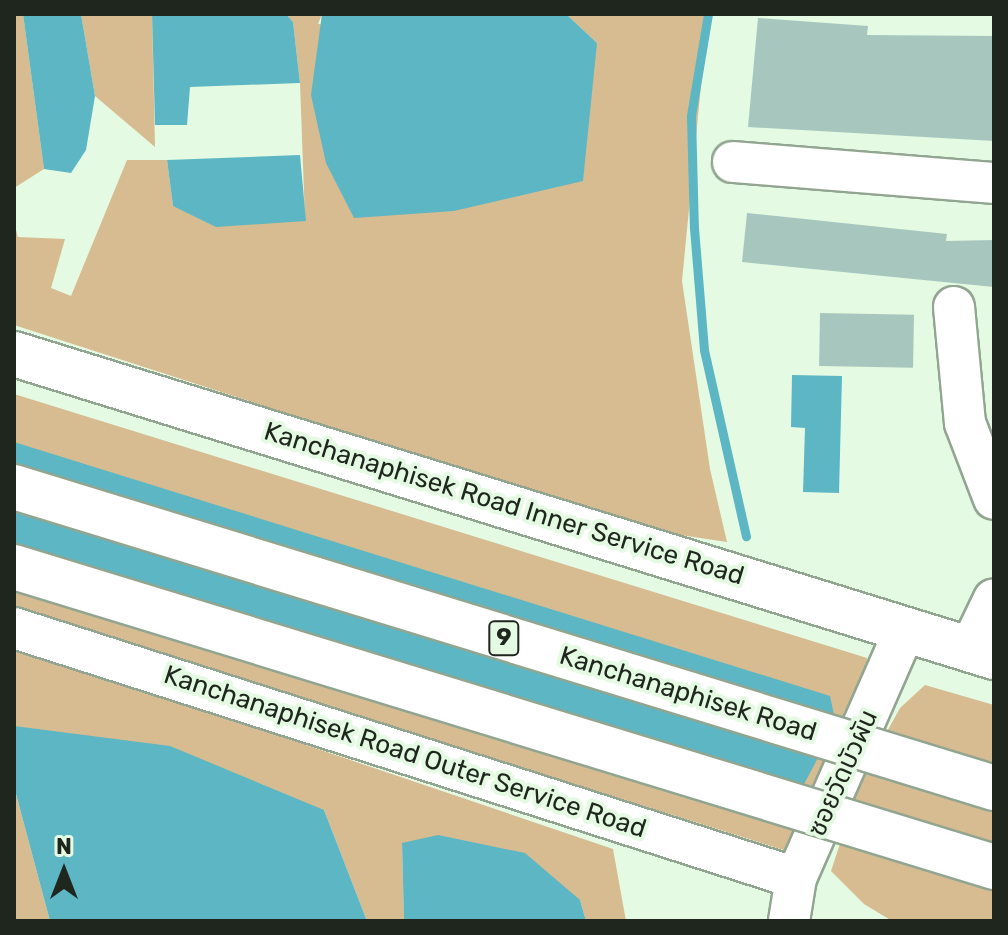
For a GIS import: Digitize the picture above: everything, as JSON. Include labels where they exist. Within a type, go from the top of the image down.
[{"type":"main road","name":"Kanchanaphisek Road Inner Service Road","points":[[14,354],[982,653]]},
{"type":"main road","name":"Kanchanaphisek Road","points":[[14,487],[994,788]]},
{"type":"main road","points":[[14,567],[994,867]]},
{"type":"street","points":[[733,162],[994,183]]},
{"type":"street","points":[[954,307],[965,423],[994,499]]},
{"type":"street","points":[[982,653],[994,599]]},
{"type":"street","name":"Kanchanaphisek Road Outer Service Road","points":[[14,628],[796,878]]},
{"type":"street","name":"ซอยวัดบัวผัน","points":[[789,921],[796,878],[906,628]]},
{"type":"shaded area","points":[[14,14],[23,14],[44,169],[14,188]]},
{"type":"shaded area","points":[[81,14],[152,14],[155,147],[95,96]]},
{"type":"shaded area","points":[[286,14],[322,14],[318,24],[597,43],[566,14],[708,14],[682,281],[710,469],[727,542],[647,530],[14,325],[14,223],[18,237],[65,239],[51,288],[71,296],[127,160],[167,160],[173,206],[305,221],[300,83],[293,22]]},
{"type":"shaded area","points":[[14,394],[867,658],[863,688],[793,853],[14,607]]},
{"type":"shaded area","points":[[14,646],[613,849],[626,921],[586,921],[580,900],[402,843],[404,921],[367,921],[324,810],[16,794],[50,921],[14,921]]},
{"type":"shaded area","points":[[925,685],[994,705],[994,921],[892,921],[864,904],[831,871],[862,777],[900,708]]},
{"type":"water","points":[[23,14],[81,14],[95,96],[86,150],[71,173],[44,169]]},
{"type":"water","points":[[152,14],[286,14],[293,22],[300,83],[190,87],[187,125],[155,125]]},
{"type":"water","points":[[322,14],[566,14],[597,43],[583,181],[454,211],[354,218],[326,163],[311,95]]},
{"type":"water","points":[[300,155],[306,221],[216,227],[173,206],[167,160]]},
{"type":"water","points":[[792,375],[842,376],[839,493],[803,492],[805,428],[791,427]]},
{"type":"water","points":[[14,442],[830,696],[836,724],[787,816],[764,822],[14,586]]},
{"type":"water","points":[[14,726],[170,746],[324,810],[367,921],[50,921],[16,794]]},
{"type":"water","points":[[438,835],[525,853],[580,900],[586,921],[404,921],[402,843]]},
{"type":"building","points":[[758,18],[868,26],[867,35],[994,36],[994,141],[748,127]]},
{"type":"building","points":[[747,213],[947,234],[946,241],[994,240],[994,287],[742,262]]},
{"type":"building","points":[[820,313],[914,315],[913,368],[819,366]]},
{"type":"waterway","points":[[708,14],[691,116],[694,228],[704,350],[746,536]]}]
